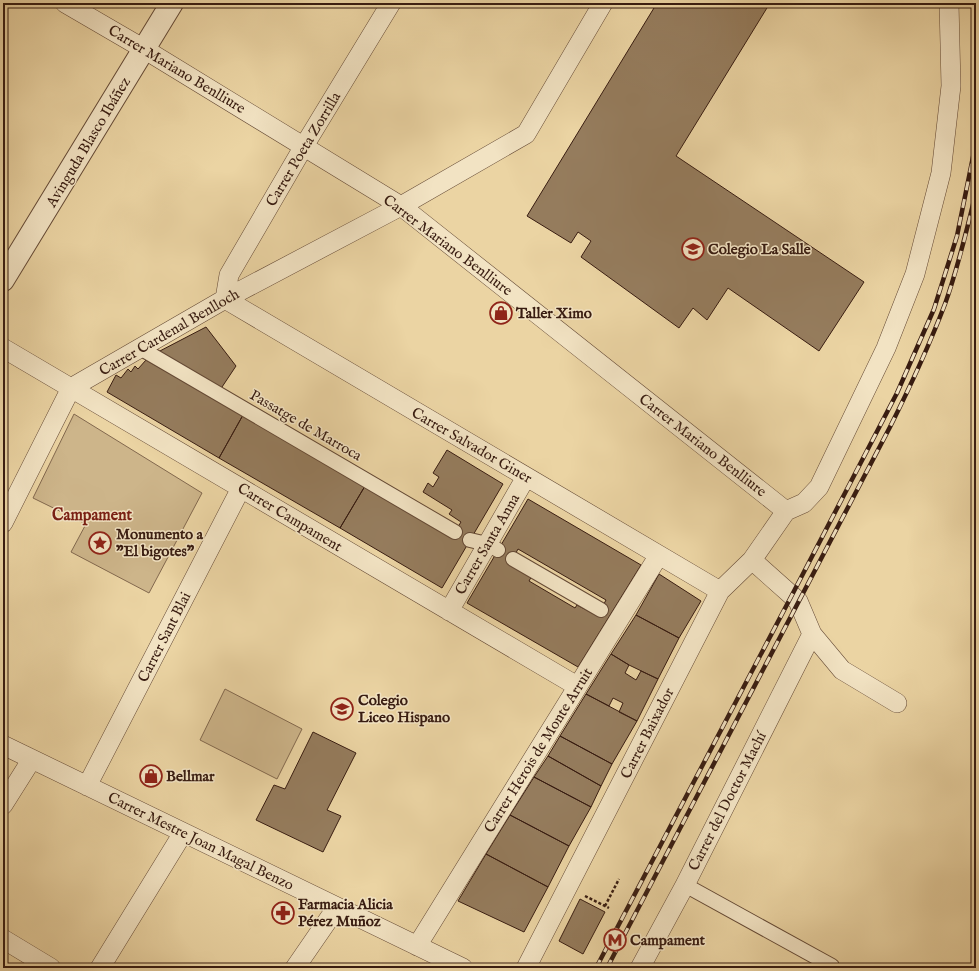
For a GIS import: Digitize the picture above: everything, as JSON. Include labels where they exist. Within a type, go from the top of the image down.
[{"type":"street","name":"Carrer Mariano Benlliure","points":[[65,3],[144,49],[401,206],[786,511]]},
{"type":"street","name":"Avinguda Blasco Ibáñez","points":[[3,280],[172,3]]},
{"type":"street","name":"Carrer Poeta Zorrilla","points":[[224,299],[229,275],[304,146],[392,3]]},
{"type":"street","name":"Carrer Cardenal Benlloch","points":[[71,388],[224,299],[401,206],[526,134],[604,3]]},
{"type":"street","points":[[786,511],[804,503],[819,487],[886,348],[915,274],[941,172],[951,86],[949,3]]},
{"type":"street","name":"Carrer Salvador Giner","points":[[224,299],[720,591]]},
{"type":"street","name":"Carrer Campament","points":[[3,348],[577,686]]},
{"type":"street","name":"Passatge de Marroca","points":[[140,348],[455,532]]},
{"type":"street","points":[[3,523],[71,388]]},
{"type":"street","name":"Carrer Santa Anna","points":[[449,611],[485,545],[526,476]]},
{"type":"street","name":"Carrer Sant Blai","points":[[87,786],[241,488]]},
{"type":"street","name":"Carrer Baixador","points":[[526,968],[720,591],[752,560],[786,511]]},
{"type":"street","name":"Carrer Herois de Monte Arruit","points":[[417,946],[577,686],[610,615],[658,555]]},
{"type":"street","points":[[513,559],[610,615]]},
{"type":"street","points":[[752,560],[798,601],[812,634],[842,670],[897,703]]},
{"type":"street","name":"Carrer del Doctor Machí","points":[[640,968],[812,634]]},
{"type":"street","name":"Carrer Mestre Joan Magal Benzo","points":[[3,745],[463,968]]},
{"type":"street","points":[[3,805],[32,759]]},
{"type":"street","points":[[100,968],[184,832]]},
{"type":"street","points":[[684,885],[832,966]]},
{"type":"street","points":[[295,968],[337,907]]},
{"type":"street","points":[[3,938],[51,968]]},
{"type":"path","points":[[605,906],[619,880]]},
{"type":"path","points":[[579,893],[609,908]]},
{"type":"shaded area","points":[[74,414],[202,493],[149,593],[71,552],[86,524],[33,498]]},
{"type":"shaded area","points":[[225,689],[302,729],[277,779],[200,740]]},
{"type":"building","points":[[657,3],[770,3],[676,156],[864,282],[819,351],[728,288],[707,320],[693,308],[679,328],[581,257],[591,241],[578,232],[571,243],[527,216]]},
{"type":"building","points":[[206,327],[236,366],[220,390],[156,353]]},
{"type":"building","points":[[146,360],[243,415],[219,458],[107,392],[116,375],[121,378],[128,369],[131,372],[135,366],[138,369]]},
{"type":"building","points":[[243,415],[365,486],[340,528],[219,458]]},
{"type":"building","points":[[447,450],[503,484],[442,588],[340,528],[365,486],[452,536],[461,522],[449,514],[452,510],[423,492],[428,483],[433,487],[439,477],[433,473]]},
{"type":"building","points":[[528,499],[641,565],[578,667],[467,603]],"holes":[[[518,549],[606,600],[599,613],[594,610],[592,613],[577,605],[575,608],[529,581],[533,574],[510,564]]]},
{"type":"building","points":[[659,574],[701,601],[679,638],[636,615]]},
{"type":"building","points":[[636,615],[679,638],[658,679],[629,665],[611,654]]},
{"type":"building","points":[[611,654],[629,665],[625,673],[636,680],[641,671],[658,679],[637,721],[619,712],[623,703],[613,698],[609,706],[586,694]]},
{"type":"building","points":[[586,694],[637,721],[612,764],[560,736]]},
{"type":"building","points":[[313,732],[356,753],[327,810],[341,816],[323,852],[256,820],[274,785],[285,789]]},
{"type":"building","points":[[560,736],[612,764],[601,786],[548,756]]},
{"type":"building","points":[[548,756],[601,786],[591,807],[534,777]]},
{"type":"building","points":[[534,777],[591,807],[569,846],[510,815]]},
{"type":"building","points":[[510,815],[569,846],[548,887],[486,854]]},
{"type":"building","points":[[486,854],[548,887],[524,932],[458,901]]},
{"type":"building","points":[[580,899],[605,912],[583,954],[559,941]]},
{"type":"railway","points":[[596,968],[897,393],[934,309],[957,236],[976,138]]},
{"type":"railway","points":[[607,968],[905,397],[926,351],[950,290],[976,192]]},
{"type":"place","name":"Colegio La Salle","points":[[693,249]]},
{"type":"place","name":"Taller Ximo","points":[[501,313]]},
{"type":"place","name":"Monumento a \"El bigotes\"","points":[[100,543]]},
{"type":"place","name":"Colegio Liceo Hispano","points":[[342,709]]},
{"type":"place","name":"Bellmar","points":[[151,776]]},
{"type":"place","name":"Farmacia Alicia Pérez Muñoz","points":[[283,913]]},
{"type":"place","name":"Campament","points":[[615,940]]},
{"type":"district","name":"Campament","points":[[92,514]]}]
